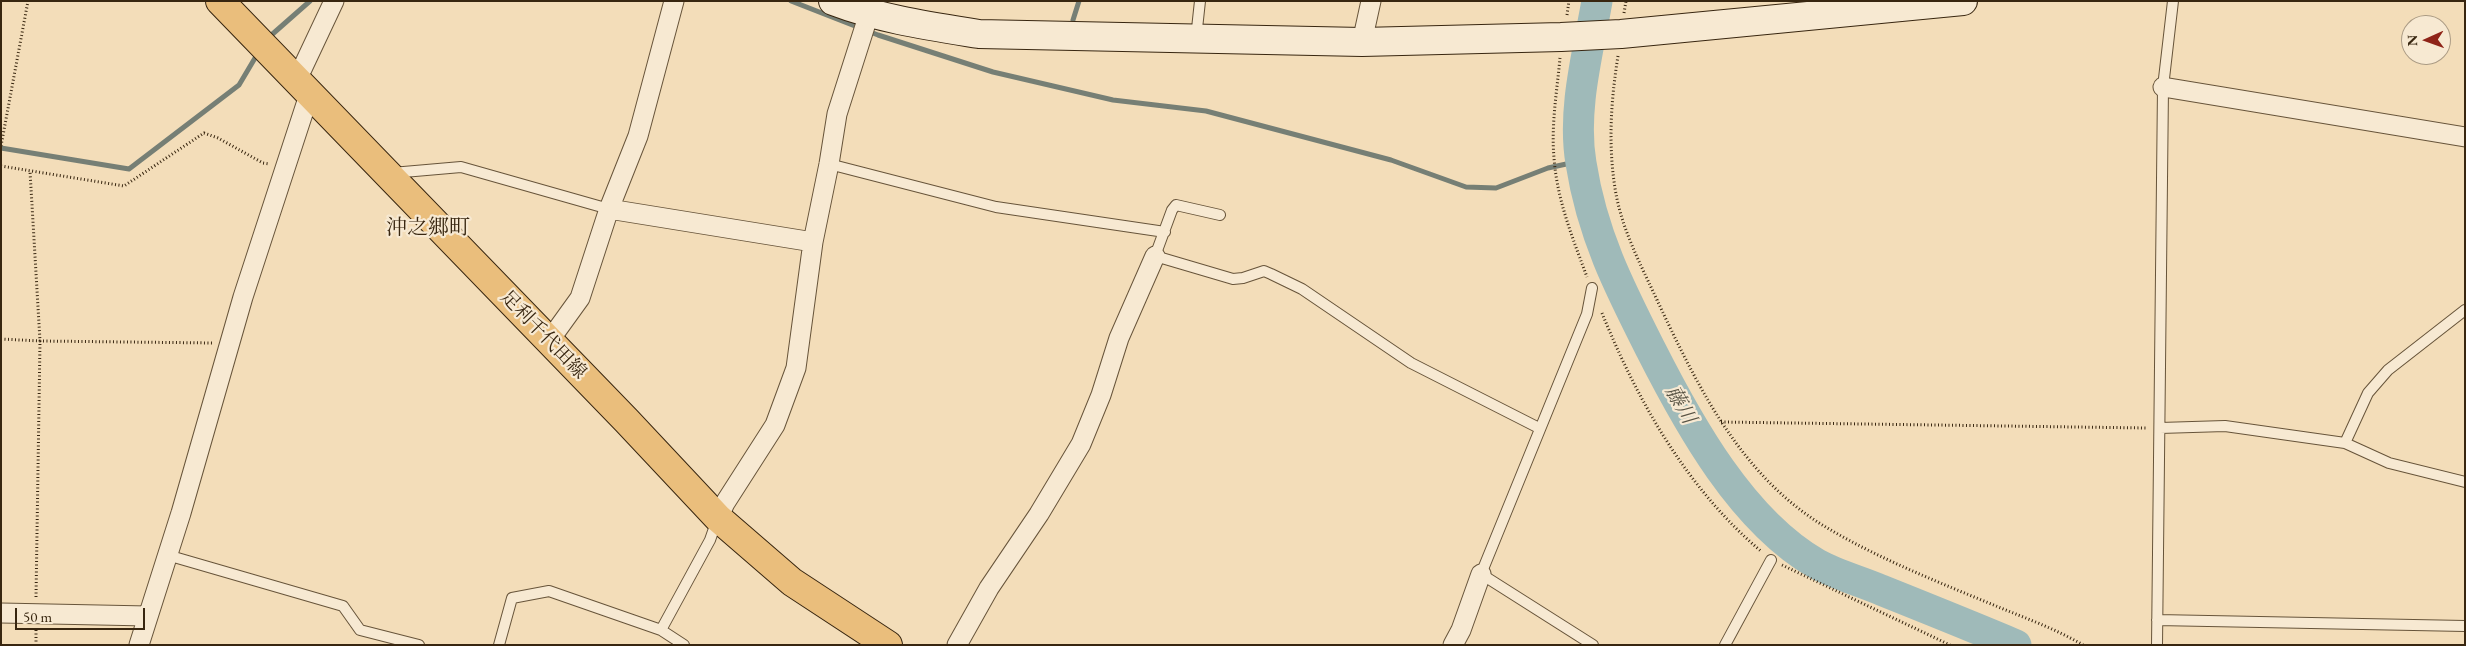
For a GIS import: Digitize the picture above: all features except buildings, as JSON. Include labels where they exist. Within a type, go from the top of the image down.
[{"type":"main road","name":"足利千代田線","points":[[220,1],[302,88],[626,420],[718,518],[792,582],[888,645]]},
{"type":"street","points":[[140,645],[229,344],[285,167],[302,88],[302,69],[334,1]]},
{"type":"street","points":[[548,341],[580,298],[610,209],[638,136],[674,1]]},
{"type":"street","points":[[833,1],[871,8],[918,25],[978,34],[1362,42],[1619,34],[1963,1]]},
{"type":"street","points":[[1362,42],[1371,1]]},
{"type":"street","points":[[718,518],[725,503],[775,425],[796,368],[812,242],[829,164],[837,114],[871,8]]},
{"type":"street","points":[[2163,87],[2465,137]]},
{"type":"street","points":[[610,209],[812,242]]},
{"type":"street","points":[[957,645],[989,588],[1039,514],[1081,444],[1101,395],[1119,338],[1155,256]]},
{"type":"street","points":[[1453,645],[1461,630],[1481,574]]},
{"type":"street","points":[[1,613],[148,616]]},
{"type":"lane","points":[[1196,40],[1200,1]]},
{"type":"lane","points":[[2157,645],[2163,87],[2172,1]]},
{"type":"lane","points":[[829,164],[996,207],[1164,232]]},
{"type":"lane","points":[[386,174],[461,167],[610,209]]},
{"type":"lane","points":[[1220,215],[1176,205],[1155,256],[1233,279],[1243,278],[1264,271],[1302,290],[1411,363],[1539,428]]},
{"type":"lane","points":[[1592,288],[1587,314],[1481,574],[1592,645]]},
{"type":"lane","points":[[2345,443],[2368,393],[2388,370],[2465,310]]},
{"type":"lane","points":[[2160,428],[2225,426],[2345,443],[2388,463],[2465,482]]},
{"type":"lane","points":[[661,630],[710,540],[718,518]]},
{"type":"lane","points":[[167,555],[343,606],[360,630],[419,645]]},
{"type":"lane","points":[[1725,645],[1771,560]]},
{"type":"lane","points":[[499,645],[512,598],[550,591],[661,630],[684,645]]},
{"type":"lane","points":[[2158,620],[2465,626]]},
{"type":"path","points":[[1,146],[28,1]]},
{"type":"path","points":[[1569,1],[1553,132],[1556,172],[1576,249],[1630,374],[1663,436],[1692,479],[1741,535],[1771,560],[1950,645]]},
{"type":"path","points":[[1619,34],[1610,133],[1612,164],[1621,216],[1628,238],[1683,355],[1720,422],[1745,456],[1793,504],[1824,526],[1936,582],[2031,620],[2083,645]]},
{"type":"path","points":[[1,166],[124,186],[204,133],[218,138],[263,163],[285,167]]},
{"type":"path","points":[[30,171],[40,341],[36,645]]},
{"type":"path","points":[[1,339],[229,344]]},
{"type":"path","points":[[1720,422],[2160,428]]},
{"type":"waterway","points":[[268,38],[310,1]]},
{"type":"waterway","points":[[791,1],[878,35],[993,72],[1113,100],[1206,111],[1391,160],[1466,187],[1496,188],[1548,168],[1580,161]]},
{"type":"waterway","points":[[1073,20],[1079,1]]},
{"type":"waterway","name":"藤川","points":[[1597,1],[1582,82],[1578,123],[1581,163],[1586,189],[1600,237],[1618,282],[1666,379],[1700,439],[1720,469],[1765,523],[1790,546],[1817,564],[2016,645]]},
{"type":"waterway","points":[[1,148],[129,169],[239,85],[258,53]]},
{"type":"district","name":"沖之郷町","points":[[428,228]]}]
